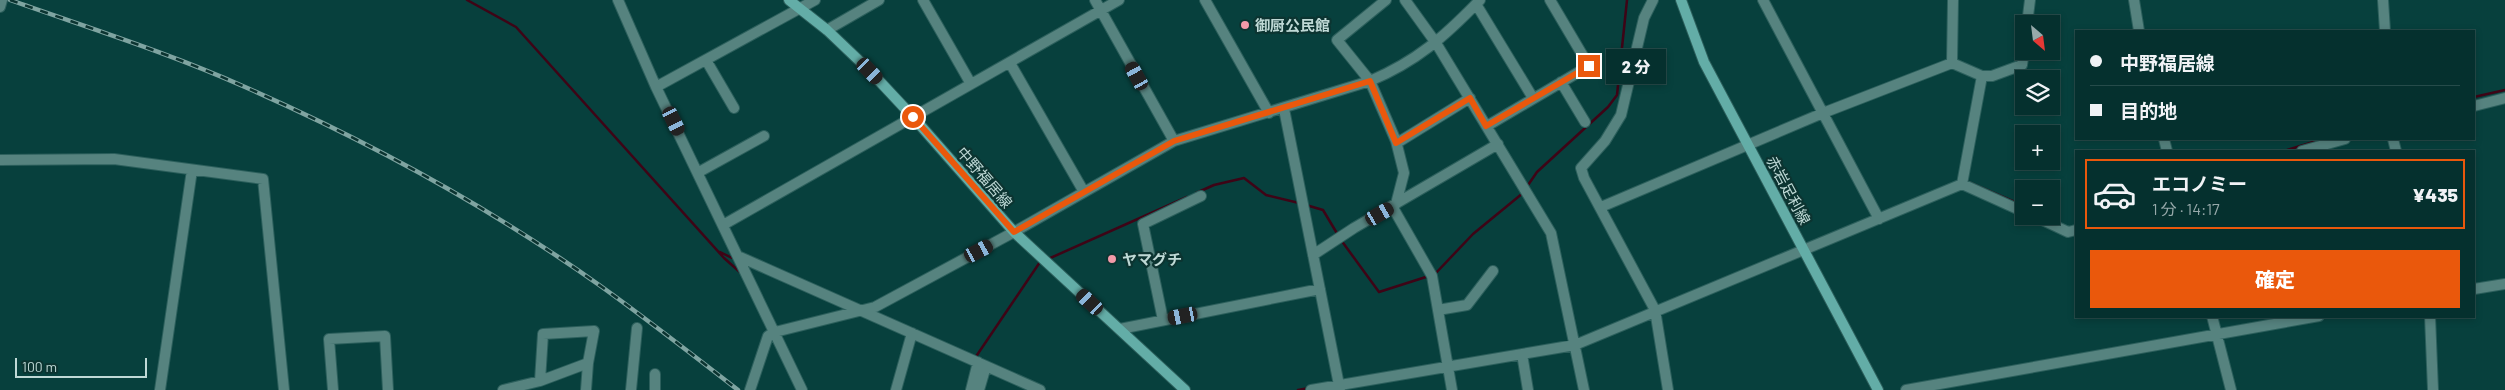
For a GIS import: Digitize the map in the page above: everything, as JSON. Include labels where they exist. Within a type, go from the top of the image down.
[{"type":"main road","name":"中野福居線","points":[[789,0],[827,30],[913,117],[1014,232],[1185,390]]},
{"type":"main road","name":"赤岩足利線","points":[[1681,0],[1704,62],[1878,390]]},
{"type":"street","points":[[0,7],[2,0]]},
{"type":"street","points":[[618,0],[656,87],[699,172],[802,390]]},
{"type":"street","points":[[656,87],[815,0]]},
{"type":"street","points":[[827,30],[879,0]]},
{"type":"street","points":[[923,0],[971,84]]},
{"type":"street","points":[[1095,0],[1174,141]]},
{"type":"street","points":[[723,225],[1119,0]]},
{"type":"street","points":[[1205,0],[1269,113]]},
{"type":"street","points":[[1386,0],[1337,40],[1370,81],[1396,143],[1404,173],[1394,205],[1432,276],[1452,390]]},
{"type":"street","points":[[1405,0],[1436,43],[1551,233],[1584,390]]},
{"type":"street","points":[[1486,126],[1589,66],[1550,0]]},
{"type":"street","points":[[1653,0],[1644,18],[1621,114],[1604,141],[1581,168],[1584,178],[1655,310],[1668,390]]},
{"type":"street","points":[[1763,0],[1879,219]]},
{"type":"street","points":[[1952,63],[1953,0]]},
{"type":"street","points":[[2028,15],[2030,0]]},
{"type":"street","points":[[2134,0],[2139,30]]},
{"type":"street","points":[[2383,0],[2385,30]]},
{"type":"street","points":[[750,390],[768,336],[775,332],[862,312],[1014,232],[1174,141],[1284,109],[1370,81],[1401,68],[1436,43],[1478,2],[1533,98]]},
{"type":"street","points":[[706,60],[734,108]]},
{"type":"street","points":[[1601,207],[1823,113],[1952,63],[1982,76],[1992,76],[2022,65],[2023,60]]},
{"type":"street","points":[[1010,63],[1084,192]]},
{"type":"street","points":[[1962,184],[1982,76]]},
{"type":"street","points":[[1560,82],[1585,122]]},
{"type":"street","points":[[1396,143],[1470,98]]},
{"type":"street","points":[[2475,106],[2505,98]]},
{"type":"street","points":[[1284,109],[1340,387]]},
{"type":"street","points":[[699,172],[764,136]]},
{"type":"street","points":[[2306,150],[2341,140]]},
{"type":"street","points":[[1313,256],[1394,205],[1498,144]]},
{"type":"street","points":[[0,160],[114,159],[263,179],[284,390]]},
{"type":"street","points":[[160,390],[192,170]]},
{"type":"street","points":[[1311,390],[1340,387],[1575,345],[1655,310],[1962,184],[2015,208]]},
{"type":"street","points":[[1163,320],[1143,224],[1202,196]]},
{"type":"street","points":[[2053,225],[2068,232],[2075,230]]},
{"type":"street","points":[[740,258],[1040,390]]},
{"type":"street","points":[[1438,310],[1467,305],[1493,271]]},
{"type":"street","points":[[2475,289],[2505,284]]},
{"type":"street","points":[[1120,329],[1320,289]]},
{"type":"street","points":[[2213,318],[2231,390]]},
{"type":"street","points":[[1906,390],[2309,318]]},
{"type":"street","points":[[2430,318],[2433,390]]},
{"type":"street","points":[[631,390],[637,328]]},
{"type":"street","points":[[540,381],[543,334],[594,331],[588,363],[586,390]]},
{"type":"street","points":[[896,390],[912,334]]},
{"type":"street","points":[[332,390],[329,339],[384,336],[388,390]]},
{"type":"street","points":[[1522,354],[1528,390]]},
{"type":"street","points":[[503,390],[540,381],[588,363]]},
{"type":"street","points":[[971,390],[982,364]]},
{"type":"street","points":[[979,390],[982,364]]},
{"type":"street","points":[[655,374],[655,390]]},
{"type":"waterway","points":[[467,0],[516,27],[724,258],[742,274]]},
{"type":"waterway","points":[[1526,188],[1537,172],[1608,107],[1617,95],[1627,0]]},
{"type":"waterway","points":[[2475,97],[2505,90]]},
{"type":"waterway","points":[[2287,150],[2320,140]]},
{"type":"waterway","points":[[1196,193],[1214,185],[1244,178],[1266,195],[1299,203]]},
{"type":"waterway","points":[[1966,181],[2015,202]]},
{"type":"waterway","points":[[1434,275],[1473,234],[1523,193]]},
{"type":"waterway","points":[[1048,259],[1187,197]]},
{"type":"waterway","points":[[1306,205],[1323,210],[1338,235]]},
{"type":"waterway","points":[[1341,240],[1379,292],[1429,276]]},
{"type":"waterway","points":[[720,252],[732,258]]},
{"type":"waterway","points":[[975,358],[1040,262]]},
{"type":"waterway","points":[[1298,390],[1309,388]]},
{"type":"railway","points":[[10,0],[129,41],[216,75],[338,130],[429,178],[560,258],[636,312],[738,390]]},
{"type":"place","name":"御厨公民館","points":[[1245,25]]},
{"type":"place","name":"ヤマグチ","points":[[1112,259]]},
{"type":"route","points":[[913,117],[1014,232],[1174,141],[1284,109],[1370,81],[1396,143],[1470,98],[1486,126],[1589,66]]}]
